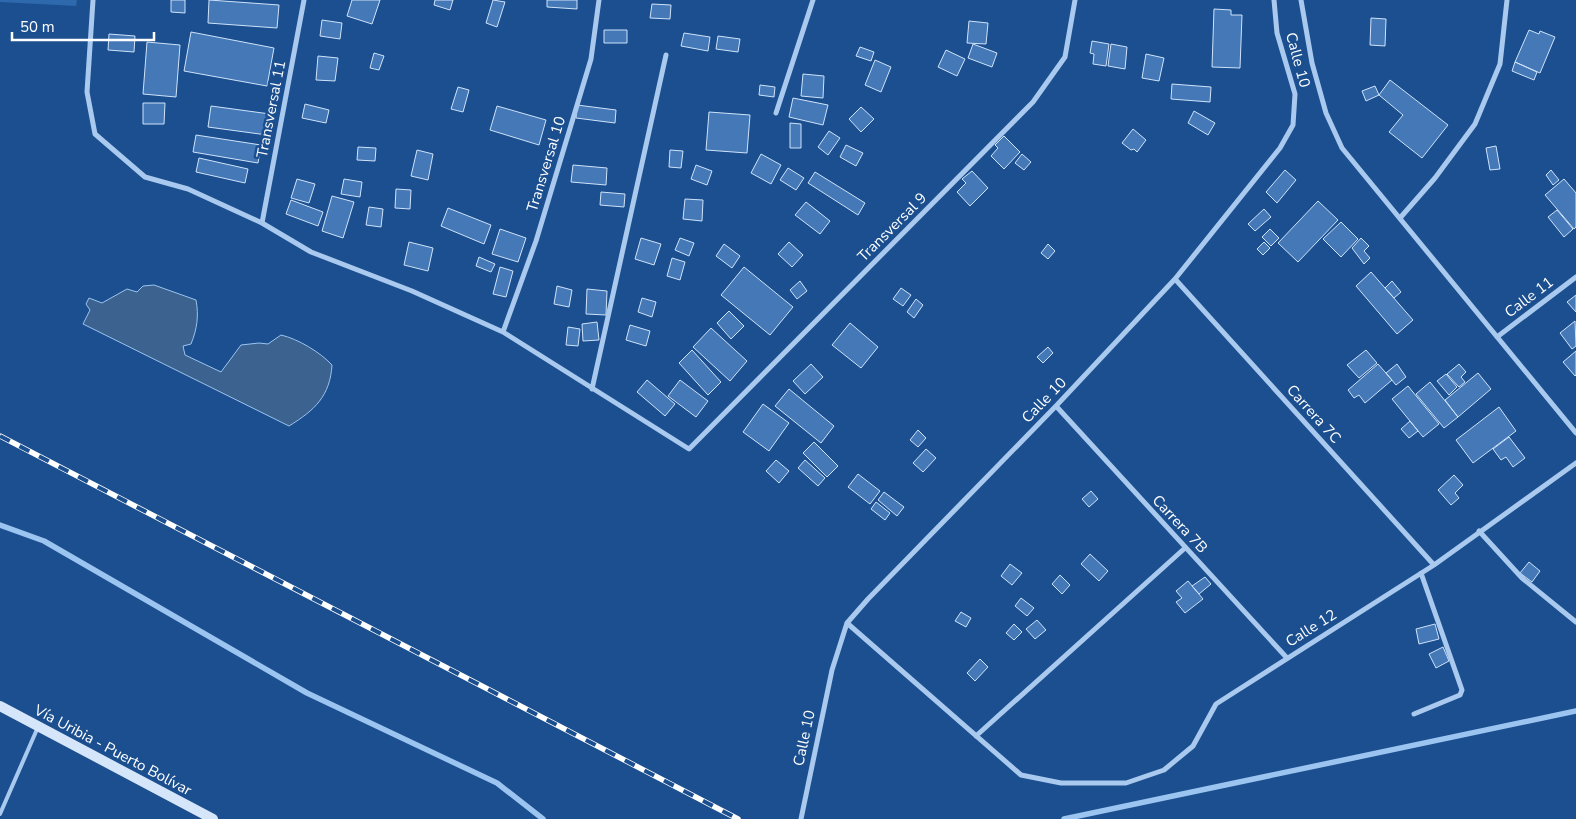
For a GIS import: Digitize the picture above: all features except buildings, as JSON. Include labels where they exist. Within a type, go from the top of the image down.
[{"type":"street","points":[[93,0],[86,92],[95,134],[145,178],[188,189],[262,223],[311,252],[412,291],[503,332],[592,389],[666,56]]},
{"type":"street","name":"Transversal 11","points":[[262,223],[304,0]]},
{"type":"street","name":"Transversal 10","points":[[503,332],[536,241],[591,59],[599,0]]},
{"type":"street","points":[[776,113],[813,0]]},
{"type":"street","name":"Transversal 9","points":[[592,389],[689,449],[1033,102],[1065,58],[1075,0]]},
{"type":"street","name":"Calle 10","points":[[800,819],[832,670],[847,623],[868,599],[1056,406],[1175,279],[1280,148],[1293,125],[1295,94],[1277,33],[1274,0]]},
{"type":"street","points":[[1301,0],[1312,63],[1326,113],[1342,148],[1496,338],[1576,433]]},
{"type":"street","points":[[1400,218],[1435,178],[1475,124],[1500,64],[1507,0]]},
{"type":"street","name":"Calle 11","points":[[1496,338],[1576,276]]},
{"type":"street","name":"Carrera 7C","points":[[1175,279],[1434,565]]},
{"type":"street","name":"Carrera 7B","points":[[1056,406],[1287,658]]},
{"type":"street","name":"Calle 12","points":[[847,623],[1021,776],[1061,783],[1126,783],[1164,770],[1193,746],[1216,704],[1434,565],[1576,463]]},
{"type":"street","points":[[1479,532],[1522,578],[1576,622]]},
{"type":"street","points":[[976,736],[1185,548]]},
{"type":"street","points":[[1414,714],[1460,695],[1462,690],[1421,573]]},
{"type":"street","name":"Vía Uribia - Puerto Bolívar","points":[[0,706],[213,819]]},
{"type":"lane","points":[[0,814],[38,727]]},
{"type":"shaded area","points":[[0,0],[77,0],[76,6],[0,2]]},
{"type":"shaded area","points":[[154,285],[196,300],[196,328],[191,344],[183,346],[185,355],[221,372],[241,345],[268,344],[281,335],[288,337],[315,351],[332,365],[328,385],[320,401],[314,408],[289,426],[83,324],[90,310],[86,304],[89,298],[102,303],[127,289],[137,292],[143,286]]},
{"type":"waterway","points":[[0,525],[44,541],[307,693],[497,783],[543,819]]},
{"type":"waterway","points":[[1064,819],[1576,711]]},
{"type":"railway","points":[[0,436],[738,819]]}]
